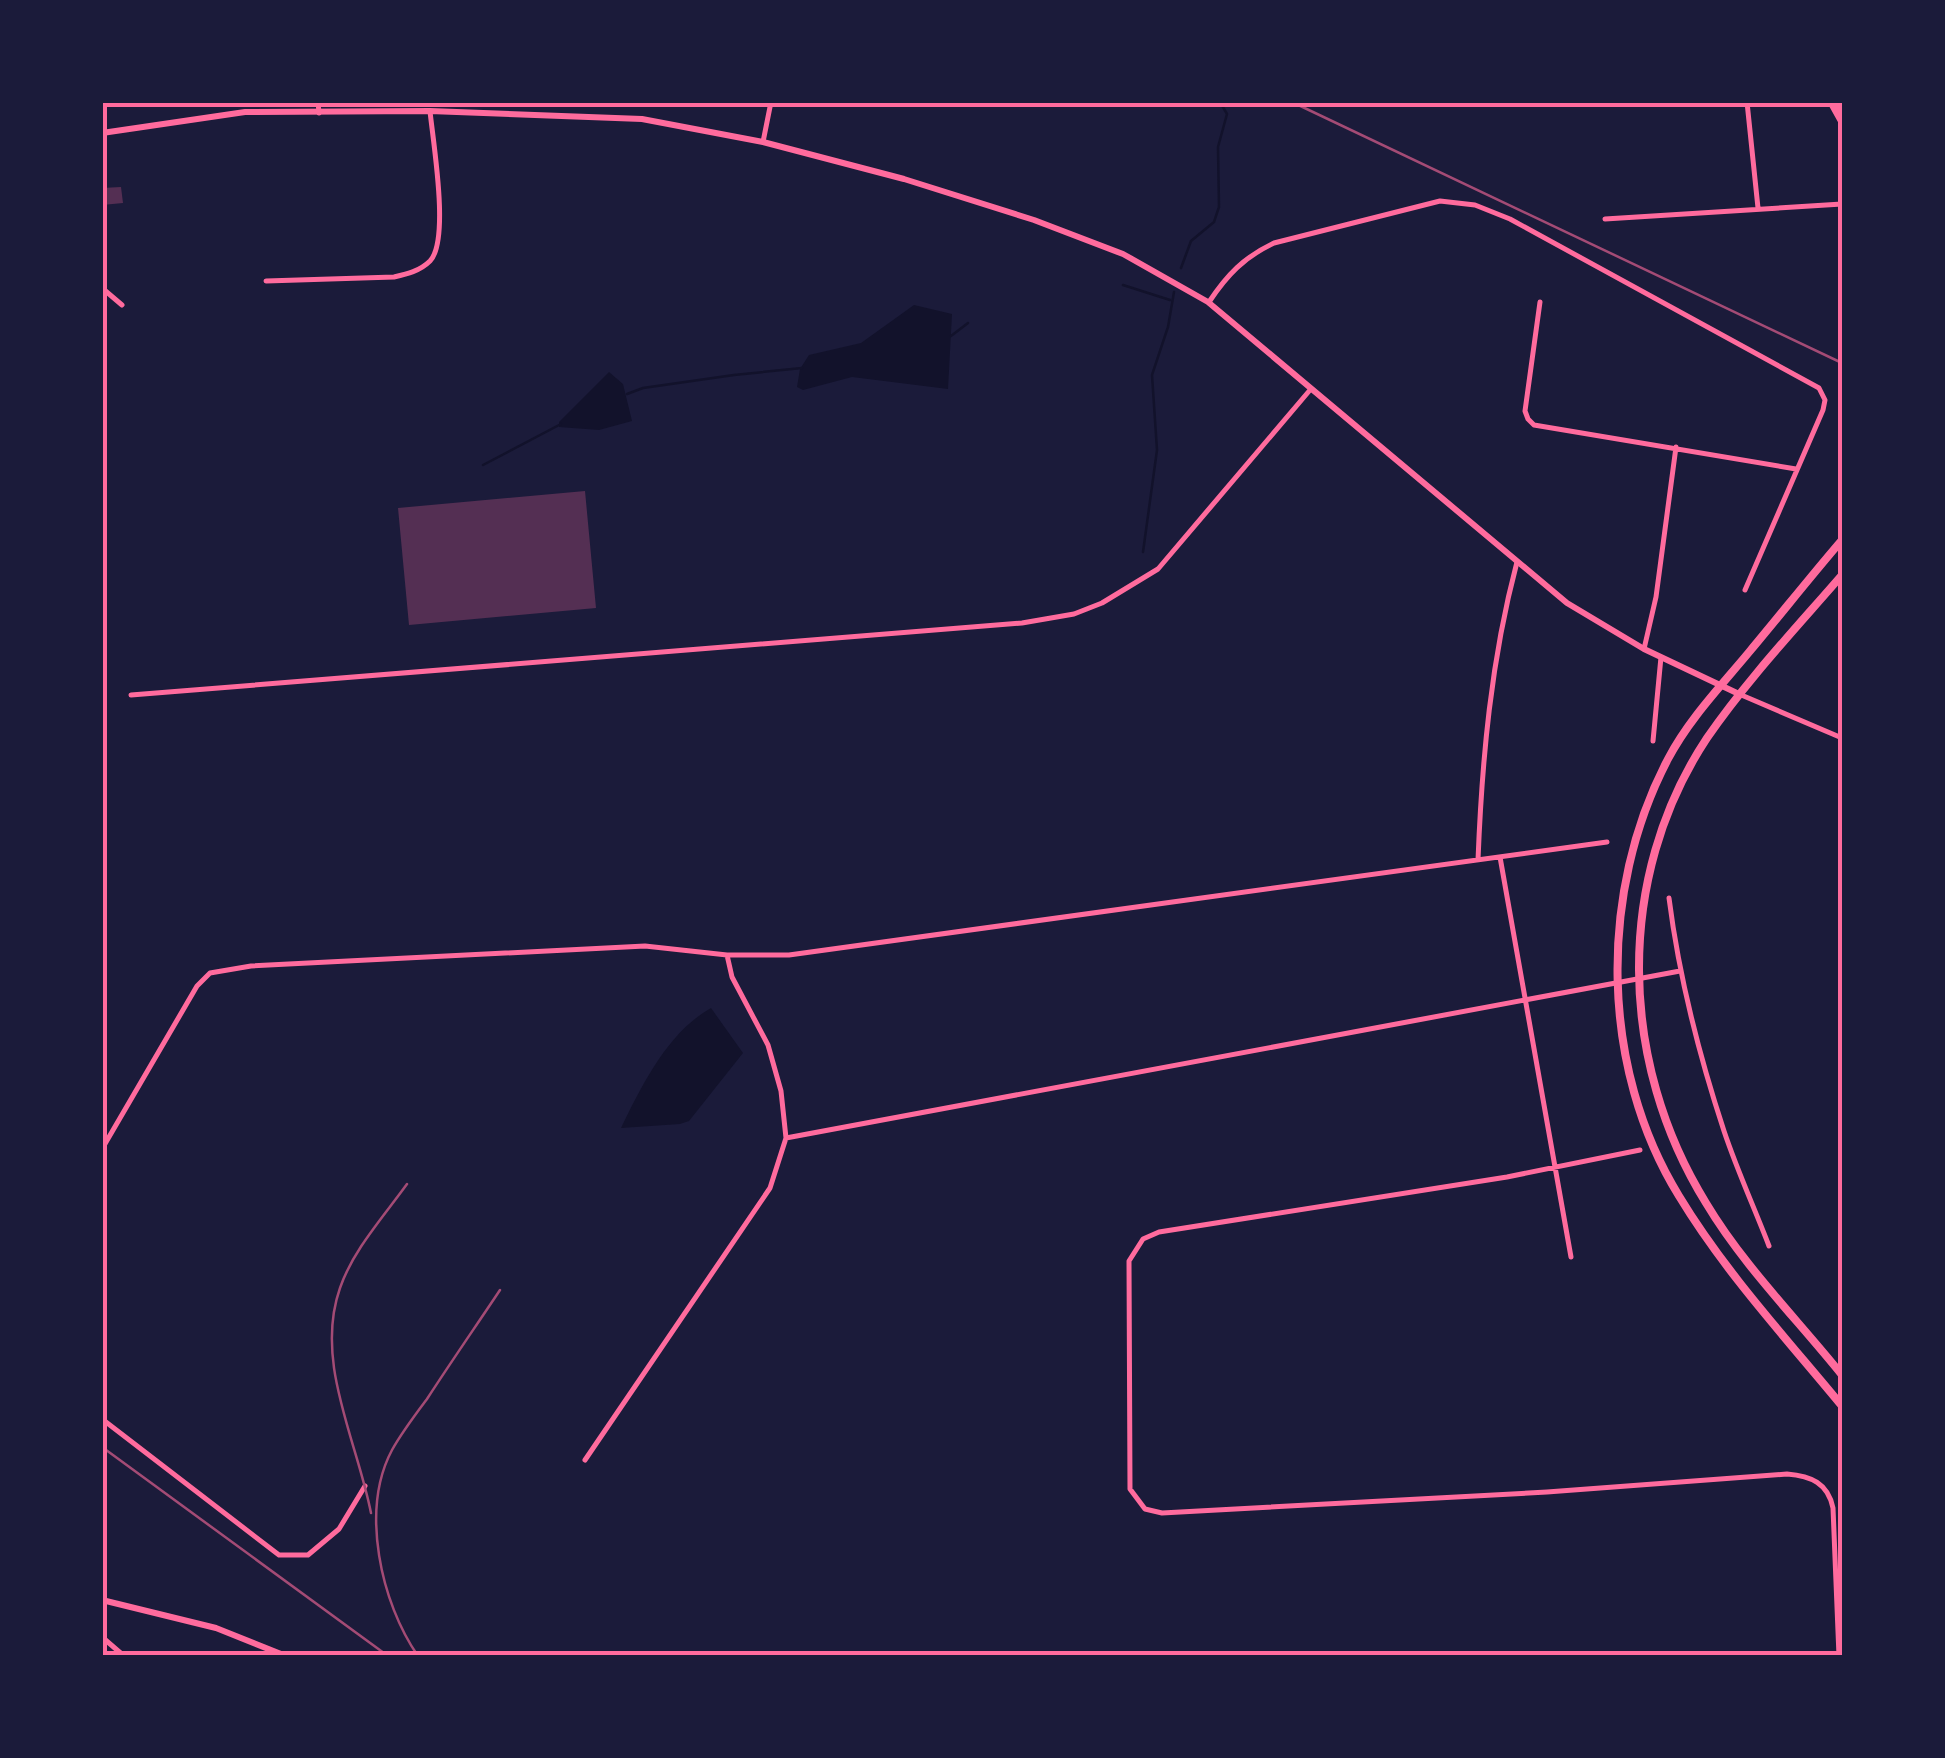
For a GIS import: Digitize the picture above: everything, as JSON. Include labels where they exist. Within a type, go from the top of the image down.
[{"type":"main road","points":[[1832,102],[1842,120]]},
{"type":"main road","points":[[1842,540],[1693,718],[1676,746],[1648,806],[1626,882],[1616,961],[1626,1056],[1635,1096],[1655,1150],[1708,1240],[1842,1406]]},
{"type":"main road","points":[[1842,575],[1739,694],[1698,754],[1664,826],[1648,880],[1639,939],[1638,979],[1645,1050],[1676,1150],[1728,1235],[1842,1375]]},
{"type":"street","points":[[318,102],[319,113]]},
{"type":"street","points":[[763,142],[771,102]]},
{"type":"street","points":[[1747,102],[1758,208]]},
{"type":"street","points":[[266,280],[394,277],[414,273],[432,259],[440,237],[430,111]]},
{"type":"street","points":[[102,134],[246,112],[430,111],[642,119],[763,142],[904,178],[1063,230],[1123,254],[1208,302],[1567,603],[1660,657],[1842,738]]},
{"type":"street","points":[[1208,302],[1236,266],[1274,243],[1440,201],[1475,204],[1510,219],[1819,388],[1825,400],[1824,410],[1745,590]]},
{"type":"street","points":[[1605,219],[1842,204]]},
{"type":"street","points":[[102,288],[122,305]]},
{"type":"street","points":[[1540,302],[1526,411],[1534,425],[1796,469]]},
{"type":"street","points":[[132,694],[1022,623],[1074,614],[1122,594],[1158,569],[1310,390]]},
{"type":"street","points":[[1644,649],[1656,597],[1676,447]]},
{"type":"street","points":[[1478,860],[1487,710],[1517,562]]},
{"type":"street","points":[[1653,741],[1660,657]]},
{"type":"street","points":[[102,1149],[197,986],[210,973],[250,966],[646,946],[727,955],[790,956],[1607,842]]},
{"type":"street","points":[[1500,857],[1571,1257]]},
{"type":"street","points":[[1669,898],[1680,971],[1702,1060],[1724,1133],[1769,1246]]},
{"type":"street","points":[[585,1460],[770,1188],[786,1138],[781,1092],[768,1045],[732,977],[727,955]]},
{"type":"street","points":[[786,1138],[1680,971]]},
{"type":"street","points":[[1640,1150],[1160,1232],[1143,1239],[1129,1261],[1129,1483],[1133,1498],[1145,1509],[1162,1513],[1531,1493],[1787,1474],[1807,1476],[1831,1496],[1839,1656]]},
{"type":"street","points":[[102,1419],[279,1555],[308,1555],[339,1530],[365,1486]]},
{"type":"street","points":[[102,1600],[216,1628],[286,1656]]},
{"type":"street","points":[[102,1638],[124,1656]]},
{"type":"shaded area","points":[[914,305],[952,314],[948,389],[852,377],[803,390],[797,387],[800,369],[809,355],[861,343]]},
{"type":"shaded area","points":[[609,372],[623,384],[632,421],[599,430],[559,427],[559,422]]},
{"type":"shaded area","points":[[711,1008],[743,1053],[689,1121],[621,1128],[647,1077],[669,1045]]},
{"type":"building","points":[[121,187],[123,203],[102,205],[102,188]]},
{"type":"building","points":[[585,491],[596,608],[409,625],[398,508]]},
{"type":"waterway","points":[[1181,268],[1191,241],[1214,222],[1219,207],[1218,147],[1227,114],[1220,102]]},
{"type":"waterway","points":[[1123,285],[1170,300]]},
{"type":"waterway","points":[[1143,552],[1157,450],[1152,375],[1168,327],[1174,292]]},
{"type":"waterway","points":[[951,336],[968,323]]},
{"type":"waterway","points":[[627,394],[643,388],[802,368]]},
{"type":"waterway","points":[[483,465],[561,424]]},
{"type":"railway","points":[[1292,102],[1842,363]]},
{"type":"railway","points":[[371,1513],[340,1401],[332,1344],[333,1316],[353,1260],[407,1184]]},
{"type":"railway","points":[[418,1656],[394,1610],[379,1556],[377,1500],[382,1474],[400,1437],[500,1290]]},
{"type":"railway","points":[[102,1447],[388,1656]]}]
